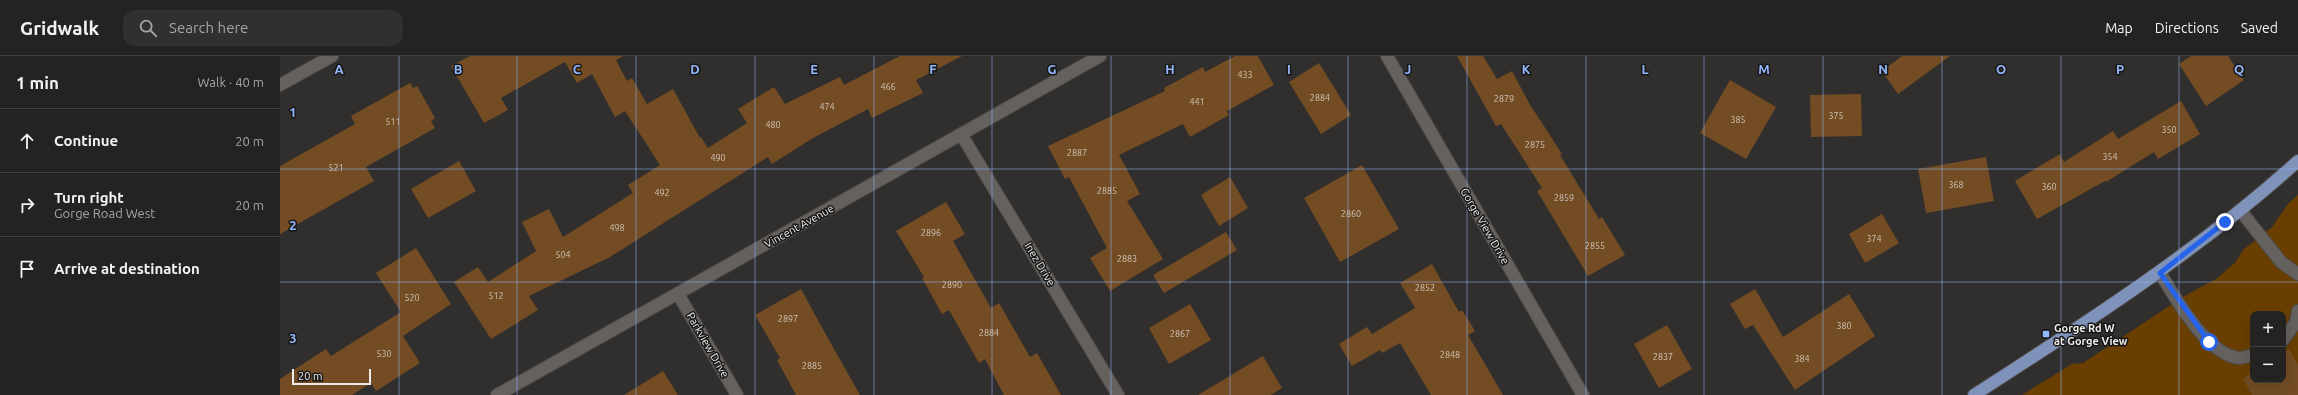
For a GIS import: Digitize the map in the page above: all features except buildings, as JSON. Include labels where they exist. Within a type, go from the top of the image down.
[{"type":"main road","points":[[1974,395],[2160,273],[2240,210],[2298,161]]},
{"type":"street","points":[[280,85],[332,56]]},
{"type":"street","name":"Vincent Avenue","points":[[497,395],[1100,56]]},
{"type":"street","name":"Gorge View Drive","points":[[1387,56],[1583,395]]},
{"type":"street","name":"Inez Drive","points":[[961,134],[1118,395]]},
{"type":"street","points":[[2240,210],[2281,262],[2298,274]]},
{"type":"street","points":[[2160,273],[2209,342],[2223,352],[2239,358],[2250,356]]},
{"type":"street","name":"Parkview Drive","points":[[678,294],[737,395]]},
{"type":"street","points":[[2286,336],[2296,322],[2298,311]]},
{"type":"shaded area","points":[[2298,195],[2298,395],[2022,395],[2072,364],[2083,363],[2186,295],[2216,279],[2235,263],[2243,250],[2272,227],[2288,204]]},
{"type":"place","name":"Gorge Rd W at Gorge View","points":[[2046,334]]},
{"type":"route","points":[[2209,342],[2175,297],[2160,273],[2225,222]]}]
